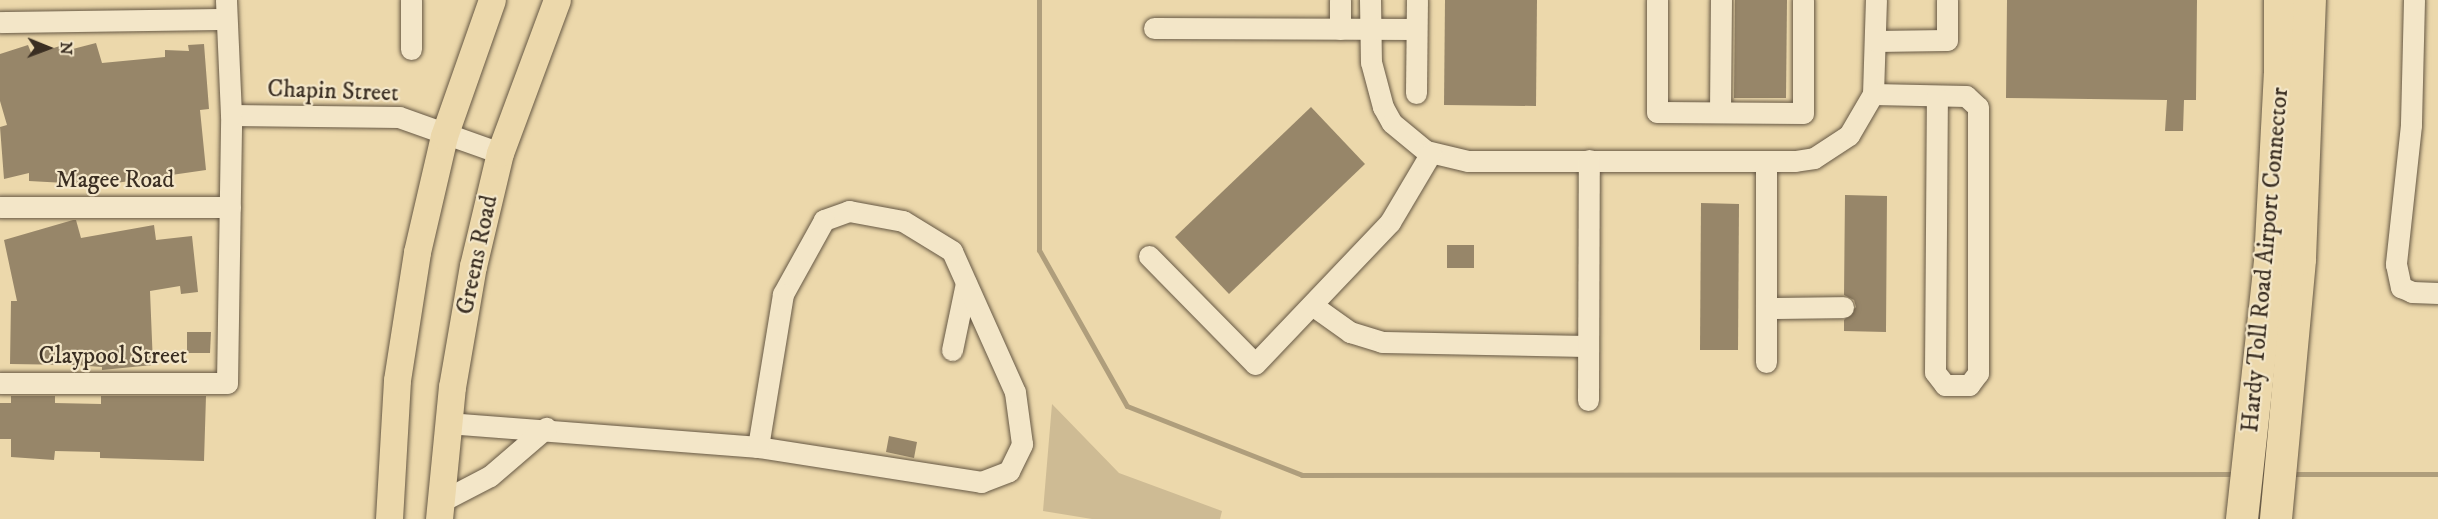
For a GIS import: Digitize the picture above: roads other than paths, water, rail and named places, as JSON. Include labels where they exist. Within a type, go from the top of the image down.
[{"type":"highway","name":"Hardy Toll Road Airport Connector","points":[[2242,518],[2270,261],[2280,74],[2280,0]]},
{"type":"highway","name":"Hardy Toll Road Airport Connector","points":[[2276,519],[2287,425],[2306,141],[2310,0]]},
{"type":"main road","points":[[389,519],[397,380],[417,252],[444,136],[492,0]]},
{"type":"main road","name":"Greens Road","points":[[439,510],[448,423],[473,266],[500,153],[557,0]]},
{"type":"street","points":[[411,0],[411,49]]},
{"type":"street","points":[[1340,0],[1340,29]]},
{"type":"street","points":[[1370,0],[1375,86],[1392,123],[1409,141],[1431,153],[1468,161],[1766,161],[1804,159],[1830,149],[1849,135],[1873,94],[1876,0]]},
{"type":"street","points":[[1416,0],[1416,93]]},
{"type":"street","points":[[1658,0],[1656,112],[1803,112],[1803,0]]},
{"type":"street","points":[[1720,0],[1720,112]]},
{"type":"street","points":[[1876,41],[1947,40],[1947,0]]},
{"type":"street","points":[[2414,0],[2410,125],[2396,264],[2401,287],[2412,292],[2438,293]]},
{"type":"street","points":[[0,22],[226,10],[231,115],[230,207]]},
{"type":"street","points":[[1154,28],[1416,29]]},
{"type":"street","points":[[1873,94],[1966,96],[1978,107],[1978,373],[1969,385],[1945,386],[1935,372],[1938,97]]},
{"type":"street","name":"Chapin Street","points":[[231,115],[399,117],[444,136],[500,153]]},
{"type":"street","points":[[1149,256],[1256,364],[1390,222],[1431,153]]},
{"type":"street","points":[[1588,400],[1589,160]]},
{"type":"street","points":[[1766,161],[1766,362]]},
{"type":"street","name":"Magee Road","points":[[0,207],[230,207]]},
{"type":"street","name":"Claypool Street","points":[[0,383],[227,383],[230,207]]},
{"type":"street","points":[[448,423],[546,428],[758,447],[981,482],[1009,471],[1022,444],[1016,392],[952,250],[903,221],[849,211],[824,220],[783,294],[758,447]]},
{"type":"street","points":[[952,350],[966,283]]},
{"type":"street","points":[[1312,305],[1350,332],[1382,342],[1588,346]]},
{"type":"street","points":[[1766,308],[1844,307]]},
{"type":"street","points":[[439,510],[490,476],[546,428]]},
{"type":"waterway","points":[[1039,0],[1039,250],[1127,406],[1302,475],[2238,474]]},
{"type":"waterway","points":[[2290,474],[2438,474]]}]
